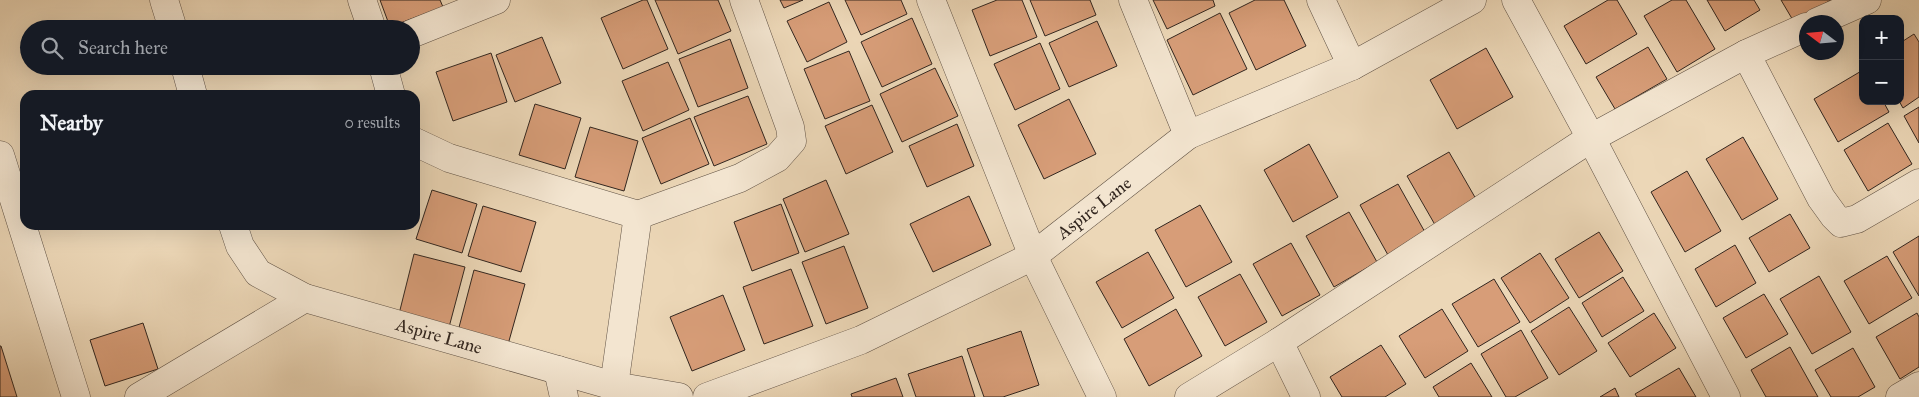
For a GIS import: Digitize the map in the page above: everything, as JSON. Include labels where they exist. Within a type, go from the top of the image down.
[{"type":"street","points":[[164,0],[170,20]]},
{"type":"street","points":[[362,0],[369,20]]},
{"type":"street","points":[[420,30],[496,0]]},
{"type":"street","points":[[420,144],[449,158],[638,215],[740,178],[778,158],[792,141],[790,127],[744,0]]},
{"type":"street","points":[[931,0],[1034,256],[1102,397]]},
{"type":"street","points":[[1133,0],[1188,135]]},
{"type":"street","points":[[1321,0],[1352,66]]},
{"type":"street","name":"Aspire Lane","points":[[706,397],[861,340],[1034,256],[1188,135],[1352,66],[1472,0]]},
{"type":"street","points":[[1516,0],[1591,138],[1726,397]]},
{"type":"street","points":[[1833,15],[1867,0]]},
{"type":"street","points":[[1189,397],[1278,342],[1591,138],[1746,54],[1799,30]]},
{"type":"street","points":[[1746,54],[1822,198],[1841,223],[1856,219],[1919,183]]},
{"type":"street","points":[[188,75],[192,90]]},
{"type":"street","points":[[385,75],[390,90]]},
{"type":"street","points":[[0,155],[20,219]]},
{"type":"street","points":[[614,386],[638,215]]},
{"type":"street","points":[[24,230],[76,397]]},
{"type":"street","name":"Aspire Lane","points":[[235,230],[240,246],[258,273],[305,298],[614,386],[679,397]]},
{"type":"street","points":[[139,397],[305,298]]},
{"type":"street","points":[[1278,342],[1306,397]]},
{"type":"street","points":[[558,370],[564,397]]},
{"type":"street","points":[[1900,397],[1919,386]]},
{"type":"building","points":[[380,0],[440,0],[443,7],[409,20],[387,20]]},
{"type":"building","points":[[647,0],[668,49],[623,69],[601,18]]},
{"type":"building","points":[[655,0],[718,0],[731,31],[678,54]]},
{"type":"building","points":[[780,0],[803,0],[784,8]]},
{"type":"building","points":[[845,0],[901,0],[907,14],[861,35]]},
{"type":"building","points":[[997,0],[1022,0],[1037,37],[990,56],[972,10]]},
{"type":"building","points":[[1030,0],[1090,0],[1096,15],[1045,36]]},
{"type":"building","points":[[1153,0],[1213,0],[1215,6],[1167,29]]},
{"type":"building","points":[[1255,0],[1284,0],[1306,46],[1256,70],[1229,13]]},
{"type":"building","points":[[1608,0],[1617,0],[1637,34],[1586,64],[1564,26]]},
{"type":"building","points":[[1672,0],[1686,0],[1715,49],[1677,72],[1644,16]]},
{"type":"building","points":[[1707,0],[1754,0],[1760,10],[1725,31]]},
{"type":"building","points":[[1781,0],[1831,0],[1806,15],[1799,15],[1799,19],[1794,22]]},
{"type":"building","points":[[829,2],[847,42],[807,62],[787,21]]},
{"type":"building","points":[[1220,13],[1247,69],[1193,95],[1167,40]]},
{"type":"building","points":[[912,18],[932,64],[882,87],[861,42]]},
{"type":"building","points":[[1097,21],[1117,66],[1069,87],[1049,43]]},
{"type":"building","points":[[1914,34],[1919,42],[1919,97],[1903,108],[1901,105],[1904,105],[1904,40]]},
{"type":"building","points":[[542,37],[561,83],[515,102],[496,55]]},
{"type":"building","points":[[730,39],[748,88],[698,107],[679,59]]},
{"type":"building","points":[[1040,43],[1060,89],[1015,110],[994,64]]},
{"type":"building","points":[[1648,47],[1667,79],[1615,109],[1596,77]]},
{"type":"building","points":[[1486,48],[1513,97],[1457,129],[1430,80]]},
{"type":"building","points":[[849,51],[870,101],[825,119],[804,69]]},
{"type":"building","points":[[491,53],[507,102],[453,121],[436,72]]},
{"type":"building","points":[[668,62],[689,110],[643,131],[622,81]]},
{"type":"building","points":[[935,68],[958,116],[902,142],[880,94]]},
{"type":"building","points":[[1859,72],[1859,105],[1885,105],[1889,112],[1838,142],[1814,99]]},
{"type":"building","points":[[748,96],[767,144],[714,166],[694,117]]},
{"type":"building","points":[[1069,99],[1096,154],[1044,179],[1018,125]]},
{"type":"building","points":[[535,104],[581,118],[565,169],[519,155]]},
{"type":"building","points":[[872,105],[893,152],[846,174],[825,126]]},
{"type":"building","points":[[1919,107],[1919,143],[1904,116]]},
{"type":"building","points":[[690,118],[709,164],[661,184],[642,138]]},
{"type":"building","points":[[1888,123],[1912,164],[1868,191],[1844,150]]},
{"type":"building","points":[[957,124],[974,166],[927,187],[909,146]]},
{"type":"building","points":[[590,127],[638,141],[624,191],[575,177]]},
{"type":"building","points":[[1743,137],[1778,199],[1742,220],[1706,159]]},
{"type":"building","points":[[1309,144],[1338,197],[1293,222],[1264,170]]},
{"type":"building","points":[[1449,152],[1480,206],[1438,230],[1407,176]]},
{"type":"building","points":[[1687,171],[1721,231],[1685,252],[1651,192]]},
{"type":"building","points":[[826,180],[849,234],[805,252],[783,199]]},
{"type":"building","points":[[1398,184],[1426,234],[1388,255],[1360,205]]},
{"type":"building","points":[[432,190],[477,204],[462,253],[416,239]]},
{"type":"building","points":[[969,196],[991,245],[933,272],[910,224]]},
{"type":"building","points":[[781,204],[799,253],[752,271],[734,222]]},
{"type":"building","points":[[1200,205],[1232,262],[1186,287],[1155,230]]},
{"type":"building","points":[[483,206],[536,222],[521,272],[468,256]]},
{"type":"building","points":[[1349,212],[1377,262],[1334,287],[1306,236]]},
{"type":"building","points":[[1790,214],[1810,248],[1769,272],[1749,238]]},
{"type":"building","points":[[1599,232],[1623,271],[1579,298],[1555,259]]},
{"type":"building","points":[[1919,236],[1919,296],[1893,252]]},
{"type":"building","points":[[1291,243],[1320,295],[1282,316],[1253,264]]},
{"type":"building","points":[[1735,245],[1756,283],[1716,307],[1695,269]]},
{"type":"building","points":[[844,246],[868,308],[826,324],[802,262]]},
{"type":"building","points":[[1148,252],[1174,298],[1122,328],[1096,282]]},
{"type":"building","points":[[1540,253],[1569,298],[1530,323],[1501,278]]},
{"type":"building","points":[[414,254],[465,267],[448,331],[398,318]]},
{"type":"building","points":[[1887,256],[1912,298],[1869,324],[1844,281]]},
{"type":"building","points":[[791,269],[813,326],[764,344],[743,287]]},
{"type":"building","points":[[474,270],[525,284],[507,348],[457,335]]},
{"type":"building","points":[[1240,274],[1267,322],[1225,346],[1198,297]]},
{"type":"building","points":[[1819,276],[1851,332],[1812,354],[1780,299]]},
{"type":"building","points":[[1623,277],[1644,311],[1602,337],[1582,303]]},
{"type":"building","points":[[1494,279],[1520,322],[1478,347],[1452,304]]},
{"type":"building","points":[[1764,294],[1788,334],[1746,358],[1723,318]]},
{"type":"building","points":[[723,295],[745,350],[692,371],[670,317]]},
{"type":"building","points":[[1569,307],[1597,351],[1559,375],[1531,331]]},
{"type":"building","points":[[1176,309],[1202,356],[1149,386],[1124,339]]},
{"type":"building","points":[[1442,309],[1468,351],[1425,378],[1399,336]]},
{"type":"building","points":[[1654,313],[1676,348],[1630,377],[1608,343]]},
{"type":"building","points":[[1917,313],[1919,317],[1919,367],[1900,379],[1876,337]]},
{"type":"building","points":[[143,323],[158,369],[105,386],[90,340]]},
{"type":"building","points":[[1521,330],[1548,378],[1515,397],[1506,397],[1481,354]]},
{"type":"building","points":[[1021,331],[1039,385],[1003,397],[984,397],[967,349]]},
{"type":"building","points":[[1381,345],[1406,384],[1385,397],[1342,397],[1330,377]]},
{"type":"building","points":[[1,346],[17,397],[0,397]]},
{"type":"building","points":[[1790,347],[1818,397],[1766,397],[1751,370]]},
{"type":"building","points":[[1853,348],[1875,387],[1858,397],[1831,397],[1815,370]]},
{"type":"building","points":[[962,356],[975,397],[916,397],[908,374]]},
{"type":"building","points":[[1471,363],[1492,397],[1439,397],[1433,387]]},
{"type":"building","points":[[1679,368],[1696,397],[1637,397],[1635,394]]},
{"type":"building","points":[[896,378],[903,397],[852,397],[851,394]]},
{"type":"building","points":[[1615,388],[1619,397],[1600,397]]}]
